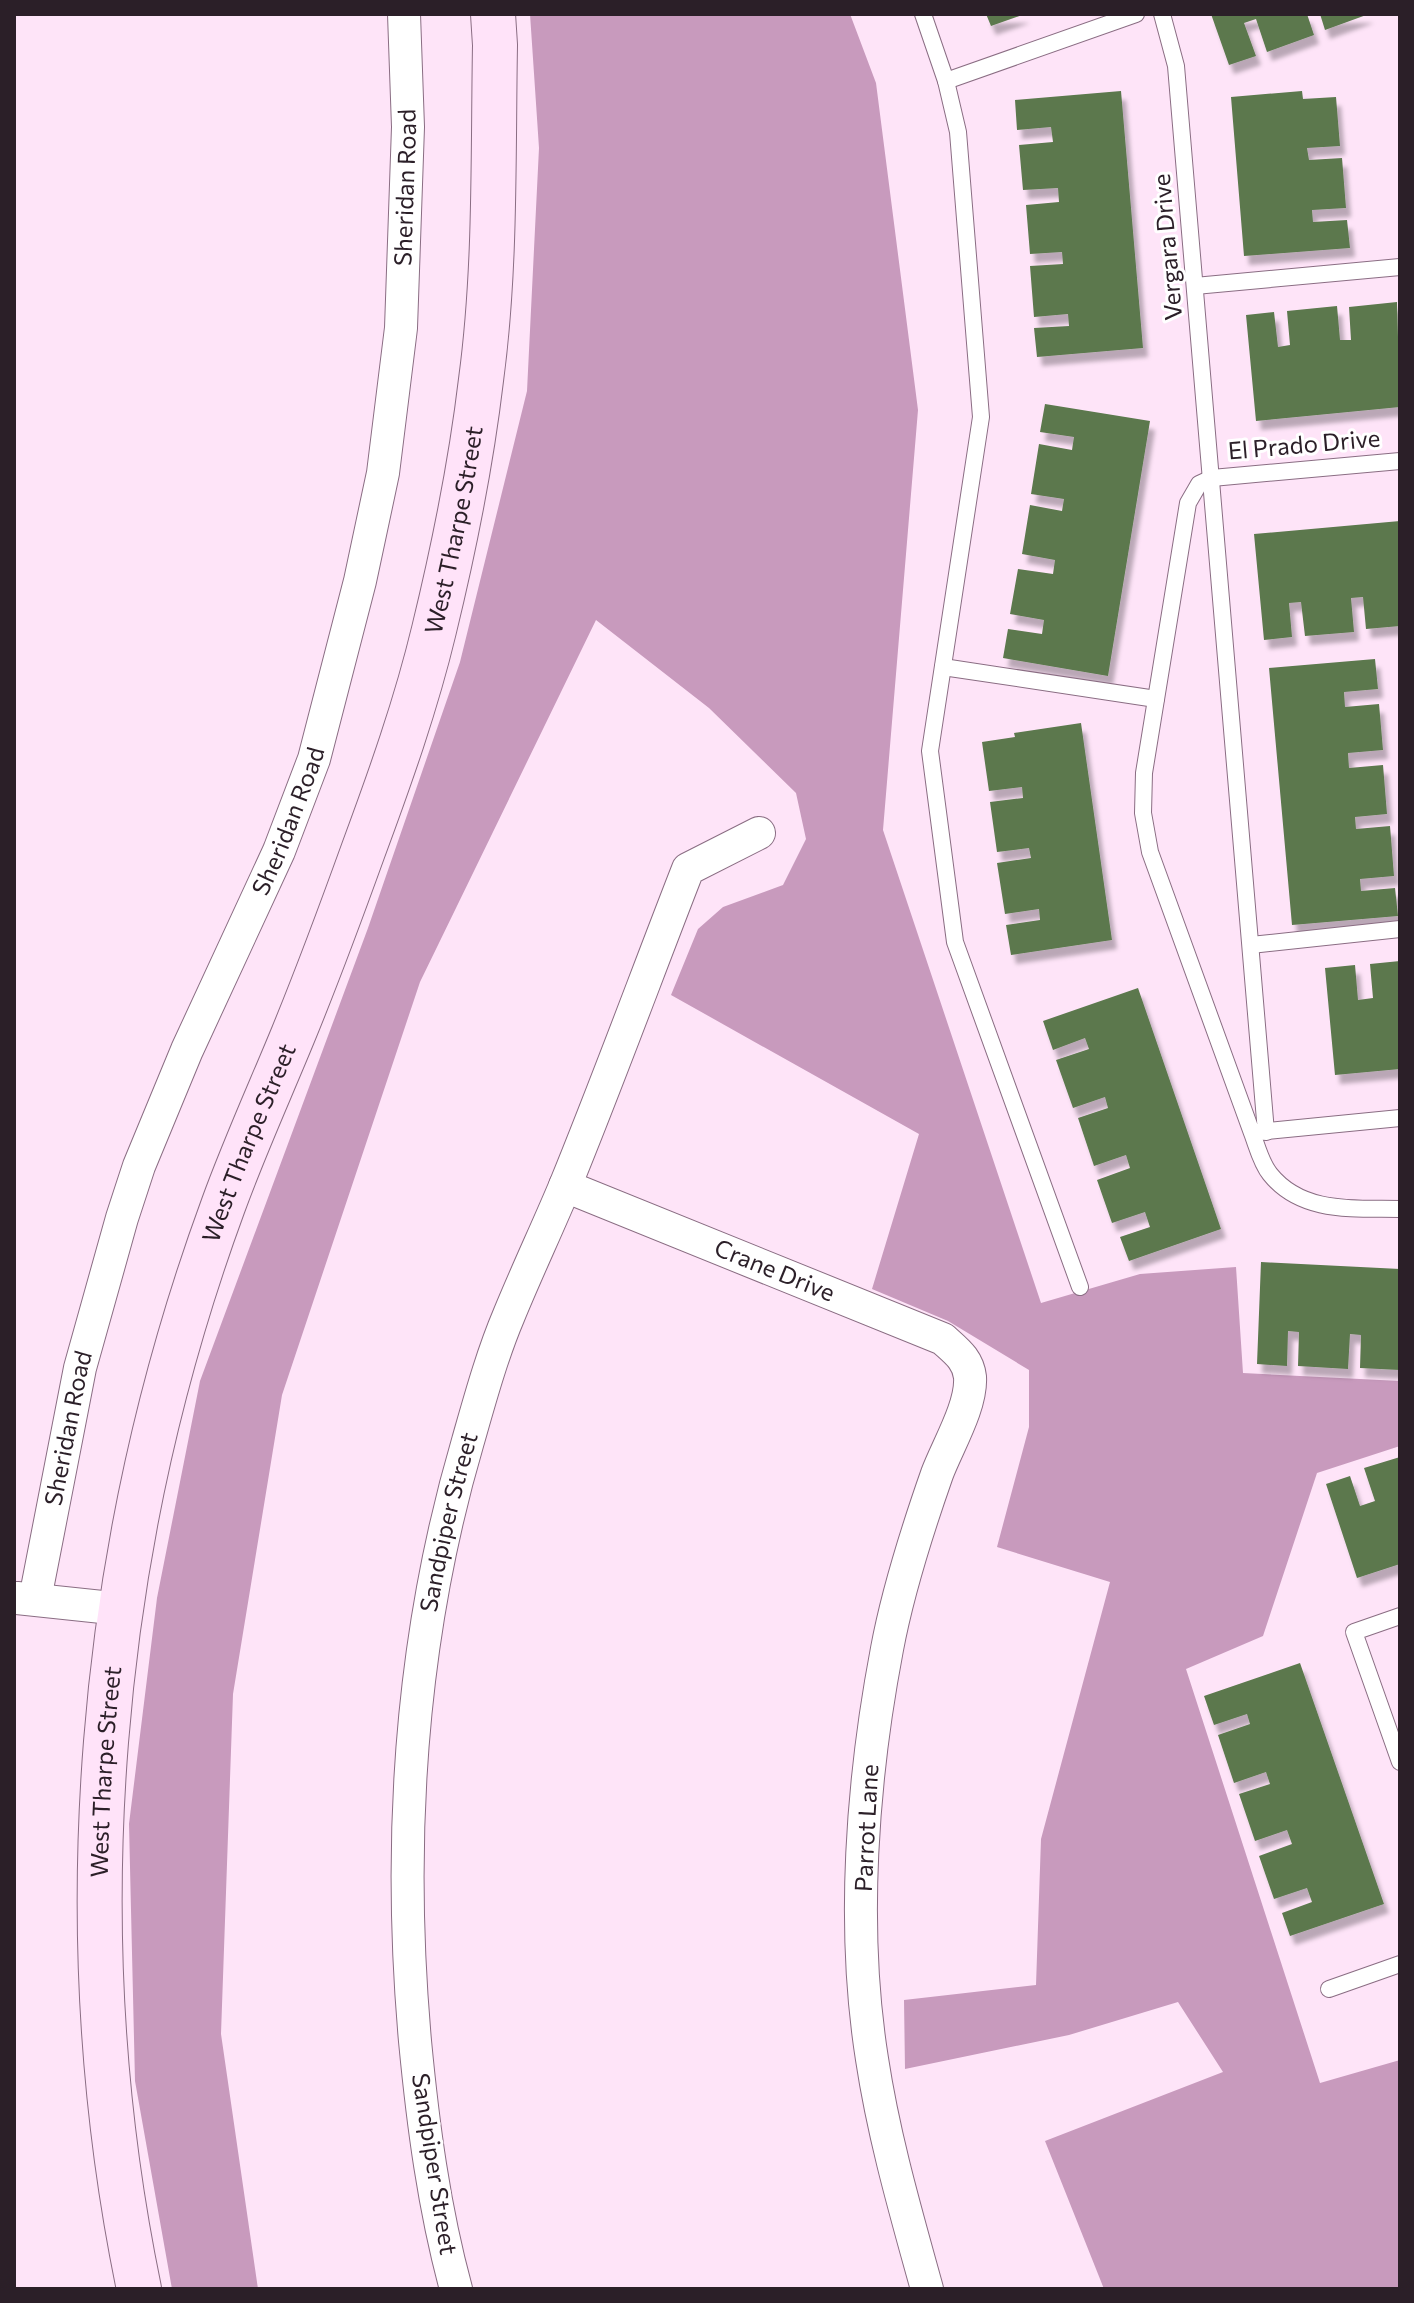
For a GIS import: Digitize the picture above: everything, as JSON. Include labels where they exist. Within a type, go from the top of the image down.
[{"type":"main road","name":"West Tharpe Street","points":[[139,2289],[127,2233],[103,2031],[99,1894],[107,1734],[121,1609],[151,1445],[183,1324],[223,1204],[318,975],[399,753],[434,633],[466,478],[482,375],[492,235],[493,14]]},
{"type":"street","name":"Sheridan Road","points":[[25,1599],[80,1368],[139,1166],[187,1050],[279,851],[314,759],[360,581],[383,473],[401,328],[408,127],[404,14]]},
{"type":"street","name":"Sandpiper Street","points":[[456,2289],[442,2238],[421,2106],[407,1951],[407,1807],[419,1671],[437,1566],[467,1443],[507,1319],[565,1186],[688,869],[759,833]]},
{"type":"street","name":"Crane Drive","points":[[565,1186],[943,1339],[965,1360],[969,1374]]},
{"type":"street","name":"Parrot Lane","points":[[927,2289],[892,2165],[871,2057],[864,1966],[862,1871],[870,1763],[887,1647],[917,1532],[970,1388],[969,1374]]},
{"type":"street","points":[[25,1599],[121,1609]]},
{"type":"lane","points":[[923,14],[946,81],[958,132],[981,417],[930,751],[955,942],[1080,1287]]},
{"type":"lane","points":[[946,81],[1136,14]]},
{"type":"lane","name":"Vergara Drive","points":[[1162,14],[1176,66],[1212,478],[1251,945],[1259,1132]]},
{"type":"lane","points":[[1195,286],[1400,267]]},
{"type":"lane","name":"El Prado Drive","points":[[1212,478],[1400,461]]},
{"type":"lane","points":[[1212,478],[1199,484],[1188,503],[1144,773],[1143,813],[1150,852],[1259,1132],[1269,1173],[1307,1202],[1328,1207],[1400,1209]]},
{"type":"lane","points":[[943,667],[1156,699]]},
{"type":"lane","points":[[1251,945],[1400,929]]},
{"type":"lane","points":[[1259,1132],[1400,1118]]},
{"type":"lane","points":[[1400,1616],[1354,1632],[1394,1728],[1400,1762]]},
{"type":"lane","points":[[1329,1989],[1400,1964]]},
{"type":"shaded area","points":[[530,14],[850,14],[876,83],[918,410],[883,830],[1041,1303],[1140,1274],[1236,1267],[1243,1373],[1400,1381],[1400,1446],[1317,1473],[1263,1636],[1186,1669],[1320,2083],[1400,2060],[1400,2289],[1104,2289],[1045,2141],[1223,2072],[1178,2002],[1069,2035],[905,2069],[904,2000],[1036,1985],[1041,1839],[1110,1582],[997,1547],[1029,1427],[1029,1370],[948,1321],[872,1289],[919,1134],[671,995],[698,929],[723,907],[783,885],[806,839],[796,793],[709,708],[596,620],[420,982],[282,1395],[233,1694],[221,2034],[258,2289],[172,2289],[135,2081],[129,1824],[157,1598],[200,1381],[368,928],[460,662],[527,391],[539,148]]},
{"type":"building","points":[[986,14],[1025,14],[991,26]]},
{"type":"building","points":[[1211,14],[1307,14],[1314,35],[1267,52],[1256,19],[1244,23],[1256,56],[1229,65]]},
{"type":"building","points":[[1320,14],[1369,14],[1325,30]]},
{"type":"building","points":[[1121,91],[1143,348],[1037,357],[1034,328],[1069,326],[1068,314],[1034,317],[1030,266],[1063,264],[1062,252],[1030,254],[1026,205],[1059,202],[1058,188],[1023,190],[1019,145],[1053,142],[1051,127],[1017,130],[1015,100]]},
{"type":"building","points":[[1302,91],[1303,99],[1336,97],[1340,146],[1307,148],[1309,160],[1342,158],[1346,208],[1312,210],[1313,222],[1347,220],[1350,248],[1244,256],[1231,97]]},
{"type":"building","points":[[1397,302],[1400,407],[1256,421],[1246,315],[1274,312],[1278,347],[1290,345],[1287,311],[1337,306],[1340,340],[1351,340],[1349,307]]},
{"type":"building","points":[[1045,404],[1150,421],[1108,676],[1003,658],[1008,629],[1042,634],[1044,620],[1010,614],[1018,569],[1053,574],[1055,560],[1022,554],[1030,505],[1062,511],[1064,499],[1031,494],[1039,444],[1072,450],[1074,437],[1040,432]]},
{"type":"building","points":[[1400,521],[1400,626],[1366,629],[1363,597],[1351,598],[1354,632],[1305,636],[1301,602],[1289,603],[1292,637],[1264,640],[1254,534]]},
{"type":"building","points":[[1375,659],[1378,689],[1344,692],[1345,707],[1379,704],[1383,750],[1348,753],[1349,768],[1383,765],[1387,814],[1355,817],[1356,829],[1390,826],[1394,876],[1360,879],[1361,891],[1395,888],[1398,916],[1292,925],[1269,668]]},
{"type":"building","points":[[1081,723],[1112,940],[1011,955],[1006,925],[1040,920],[1039,909],[1005,914],[997,863],[1031,858],[1029,848],[997,852],[990,802],[1023,798],[1022,787],[989,791],[982,742],[1015,737],[1014,733]]},
{"type":"building","points":[[1400,961],[1400,1069],[1335,1075],[1325,968],[1355,965],[1358,1000],[1373,998],[1370,964]]},
{"type":"building","points":[[1138,988],[1221,1229],[1129,1261],[1120,1237],[1150,1227],[1145,1212],[1112,1223],[1097,1180],[1130,1168],[1126,1155],[1094,1166],[1078,1118],[1108,1108],[1105,1097],[1073,1108],[1056,1060],[1089,1049],[1085,1038],[1053,1050],[1043,1021]]},
{"type":"building","points":[[1261,1262],[1400,1269],[1400,1370],[1360,1368],[1361,1335],[1350,1334],[1348,1369],[1298,1366],[1299,1332],[1288,1331],[1287,1366],[1257,1364]]},
{"type":"building","points":[[1400,1457],[1400,1564],[1357,1578],[1326,1484],[1350,1476],[1360,1506],[1375,1501],[1364,1468]]},
{"type":"building","points":[[1300,1663],[1384,1904],[1290,1936],[1282,1913],[1312,1902],[1307,1888],[1274,1899],[1259,1856],[1292,1844],[1287,1830],[1255,1841],[1239,1794],[1270,1784],[1266,1772],[1234,1783],[1218,1735],[1250,1724],[1247,1714],[1214,1725],[1204,1696]]}]
